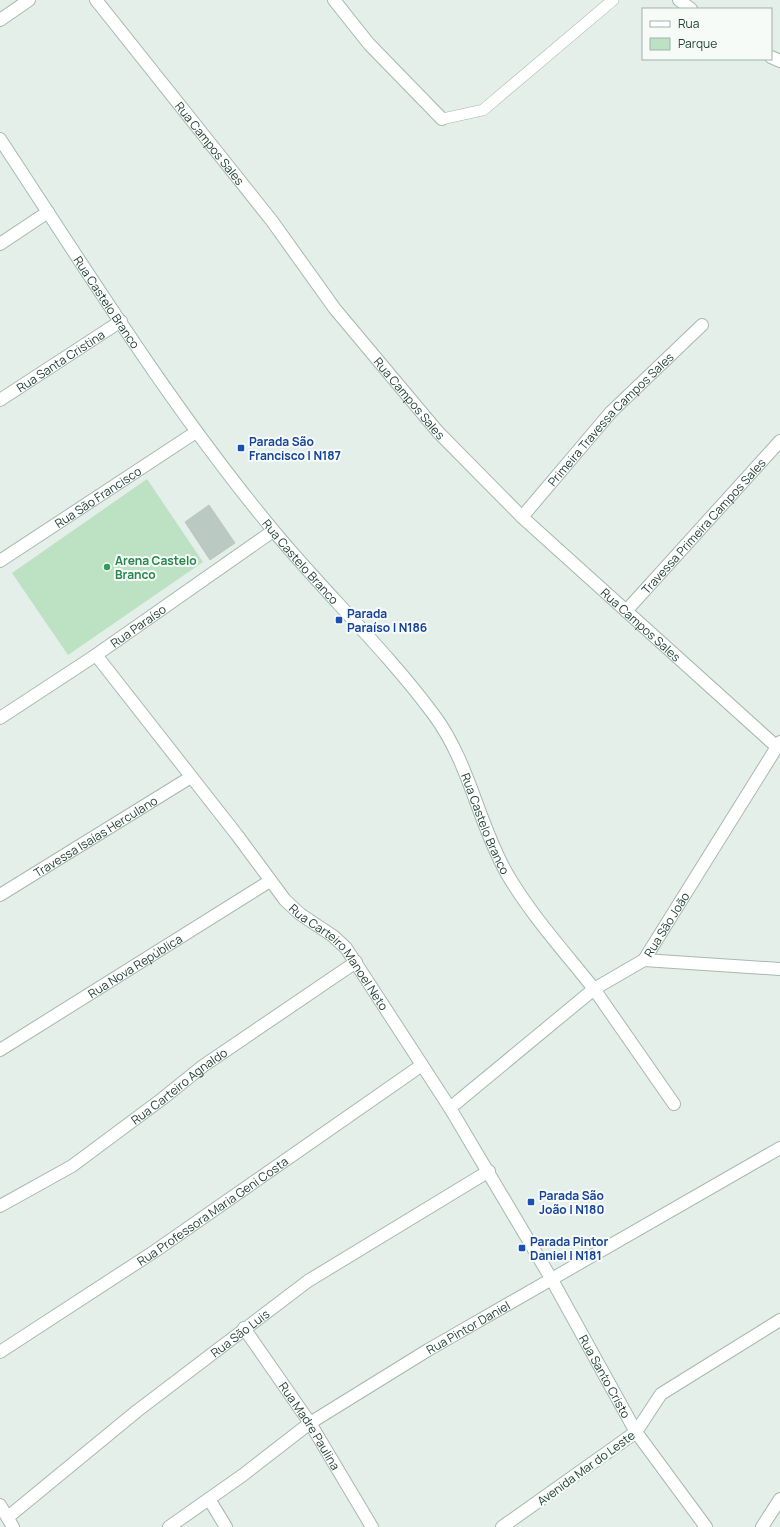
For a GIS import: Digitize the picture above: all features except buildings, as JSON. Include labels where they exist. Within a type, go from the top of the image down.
[{"type":"street","points":[[0,20],[30,0]]},
{"type":"street","name":"Rua Campos Sales","points":[[96,0],[272,221],[335,309],[438,432],[522,517],[778,745]]},
{"type":"street","points":[[334,0],[370,44],[442,118]]},
{"type":"street","points":[[679,0],[690,8]]},
{"type":"street","name":"Rua Castelo Branco","points":[[0,139],[196,432],[273,531],[380,649],[436,718],[457,753],[489,837],[507,873],[537,918],[594,989],[674,1104]]},
{"type":"street","points":[[0,244],[48,212]]},
{"type":"street","name":"Rua Santa Cristina","points":[[0,400],[121,321]]},
{"type":"street","name":"Primeira Travessa Campos Sales","points":[[522,517],[611,412],[702,325]]},
{"type":"street","name":"Rua São Francisco","points":[[0,561],[196,432]]},
{"type":"street","name":"Travessa Primeira Campos Sales","points":[[626,611],[780,441]]},
{"type":"street","name":"Rua Paraíso","points":[[0,718],[96,655],[273,531]]},
{"type":"street","name":"Rua Carteiro Manoel Neto","points":[[96,655],[237,835],[270,881],[300,914],[332,936],[346,948],[450,1108],[489,1171],[552,1280]]},
{"type":"street","name":"Rua São João","points":[[450,1108],[594,989],[644,960],[778,745]]},
{"type":"street","name":"Travessa Isaías Herculano","points":[[0,896],[191,777]]},
{"type":"street","name":"Rua Nova República","points":[[0,1050],[270,881]]},
{"type":"street","points":[[644,960],[780,969]]},
{"type":"street","name":"Rua Carteiro Agnaldo","points":[[0,1206],[72,1166],[162,1099],[203,1066],[356,962]]},
{"type":"street","name":"Rua Professora Maria Geni Costa","points":[[0,1352],[155,1251],[422,1065]]},
{"type":"street","name":"Rua Pintor Daniel","points":[[169,1527],[210,1499],[310,1423],[428,1350],[780,1148]]},
{"type":"street","name":"Rua São Luis","points":[[10,1522],[137,1411],[244,1328],[308,1281],[489,1171]]},
{"type":"street","name":"Rua Santo Cristo","points":[[552,1280],[636,1432],[706,1527]]},
{"type":"street","name":"Avenida Mar do Leste","points":[[502,1527],[516,1524],[636,1432],[661,1394],[780,1320]]},
{"type":"street","name":"Rua Madre Paulina","points":[[244,1328],[310,1423],[372,1527]]},
{"type":"street","points":[[210,1499],[226,1527]]},
{"type":"street","points":[[762,1527],[780,1499]]},
{"type":"street","points":[[0,1505],[10,1522]]},
{"type":"lane","points":[[442,118],[483,110],[613,0]]},
{"type":"green space","name":"Arena Castelo Branco","points":[[147,479],[203,562],[68,655],[12,573]]},
{"type":"place","name":"Parada São Francisco | N187","points":[[241,448]]},
{"type":"place","name":"Arena Castelo Branco","points":[[107,567]]},
{"type":"place","name":"Parada Paraíso | N186","points":[[339,620]]},
{"type":"place","name":"Parada São João | N180","points":[[531,1202]]},
{"type":"place","name":"Parada Pintor Daniel | N181","points":[[522,1248]]}]
